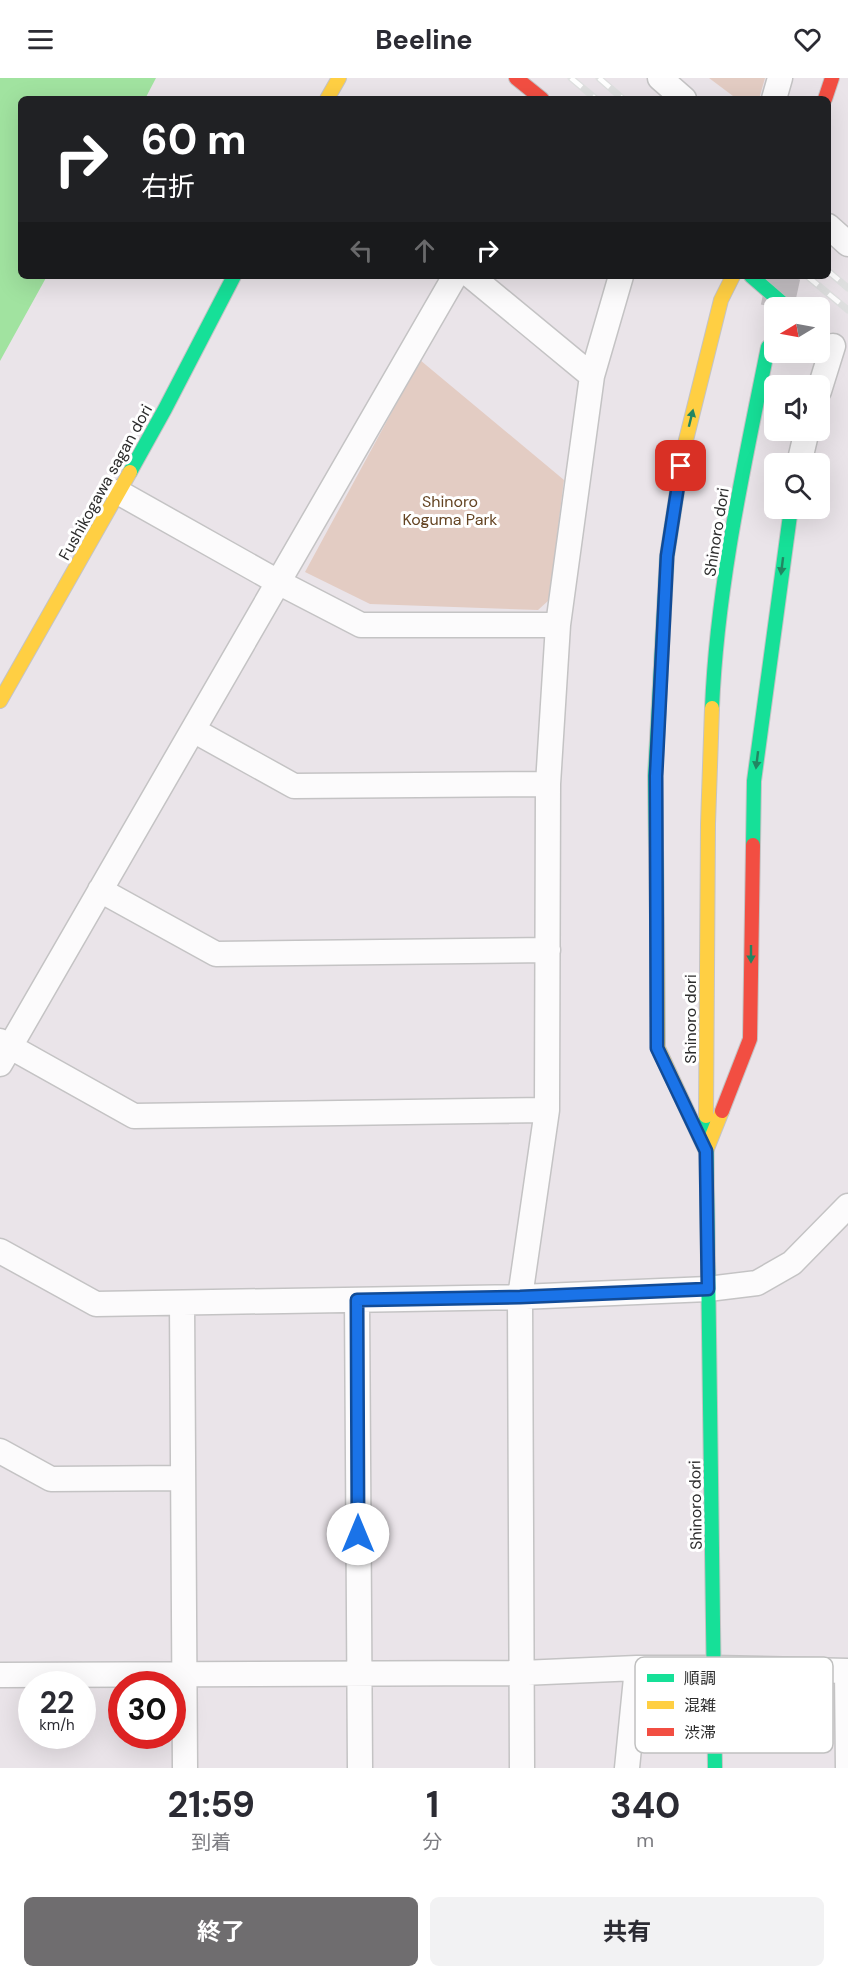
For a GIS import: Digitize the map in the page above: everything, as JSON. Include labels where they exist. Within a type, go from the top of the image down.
[{"type":"street","points":[[329,96],[339,78]]},
{"type":"street","points":[[516,78],[538,96]]},
{"type":"street","points":[[660,78],[681,96]]},
{"type":"street","points":[[775,96],[780,78]]},
{"type":"street","points":[[826,96],[832,78]]},
{"type":"street","points":[[831,229],[848,243]]},
{"type":"street","name":"Fushikogawa sagan dori","points":[[0,701],[165,409],[232,279]]},
{"type":"street","points":[[453,279],[100,890],[3,1050],[134,1116],[547,1110]]},
{"type":"street","points":[[475,279],[592,376]]},
{"type":"street","points":[[522,1768],[520,1297],[547,1110],[548,784],[558,625],[592,376],[620,279]]},
{"type":"street","points":[[706,1151],[657,1048],[656,776],[669,545],[685,444],[720,300],[731,279]]},
{"type":"street","points":[[754,279],[775,297]]},
{"type":"street","points":[[824,375],[833,346]]},
{"type":"street","name":"Shinoro dori","points":[[714,1657],[706,1151],[708,824],[714,658],[734,516],[765,363]]},
{"type":"street","points":[[118,492],[278,582],[361,625],[558,625]]},
{"type":"street","points":[[706,1151],[750,1039],[754,781],[790,519]]},
{"type":"street","points":[[193,730],[294,786],[548,784]]},
{"type":"street","points":[[100,890],[216,954],[548,950]]},
{"type":"street","points":[[0,1251],[96,1304],[520,1297],[708,1289],[757,1283],[792,1263],[848,1206]]},
{"type":"street","points":[[357,1300],[360,1768]]},
{"type":"street","points":[[182,1303],[185,1671]]},
{"type":"street","points":[[0,1451],[51,1479],[183,1479]]},
{"type":"street","points":[[186,1675],[522,1673],[635,1668]]},
{"type":"street","points":[[833,1671],[848,1671],[848,1768]]},
{"type":"street","points":[[0,1675],[108,1675]]},
{"type":"street","points":[[627,1768],[635,1688]]},
{"type":"street","points":[[185,1749],[185,1768]]},
{"type":"street","name":"Shinoro dori","points":[[715,1753],[715,1768]]},
{"type":"green space","points":[[709,78],[765,78],[760,96],[733,96]]},
{"type":"green space","name":"Shinoro Koguma Park","points":[[420,360],[564,480],[549,600],[538,610],[370,604],[305,572]]},
{"type":"shaded area","points":[[0,78],[156,78],[147,96],[18,96],[18,279],[45,279],[0,361]]},
{"type":"tunnel","points":[[779,297],[783,279]]},
{"type":"railway","points":[[571,78],[592,96]]},
{"type":"railway","points":[[599,78],[620,96]]},
{"type":"railway","points":[[831,274],[848,288]]},
{"type":"railway","points":[[811,279],[848,310]]},
{"type":"traffic: fast","points":[[130,472],[232,279]]},
{"type":"traffic: fast","points":[[754,279],[775,297]]},
{"type":"traffic: fast","points":[[712,708],[719,617],[741,481],[765,363]]},
{"type":"traffic: fast","points":[[657,921],[655,776],[667,556],[679,479]]},
{"type":"traffic: fast","points":[[753,845],[754,781],[790,519]]},
{"type":"traffic: fast","points":[[706,1116],[713,1657]]},
{"type":"traffic: fast","points":[[715,1753],[715,1768]]},
{"type":"traffic: slow","points":[[329,96],[339,78]]},
{"type":"traffic: slow","points":[[679,479],[685,444],[721,300],[732,279]]},
{"type":"traffic: slow","points":[[0,701],[130,472]]},
{"type":"traffic: slow","points":[[706,1116],[708,824],[712,708]]},
{"type":"traffic: slow","points":[[657,921],[658,1048],[706,1151],[722,1111]]},
{"type":"traffic: jam","points":[[516,78],[538,96]]},
{"type":"traffic: jam","points":[[826,96],[832,78]]},
{"type":"traffic: jam","points":[[722,1111],[750,1039],[753,845]]},
{"type":"route","points":[[358,1534],[357,1300],[520,1297],[708,1289],[706,1151],[657,1048],[656,776],[667,556],[681,466]]}]
